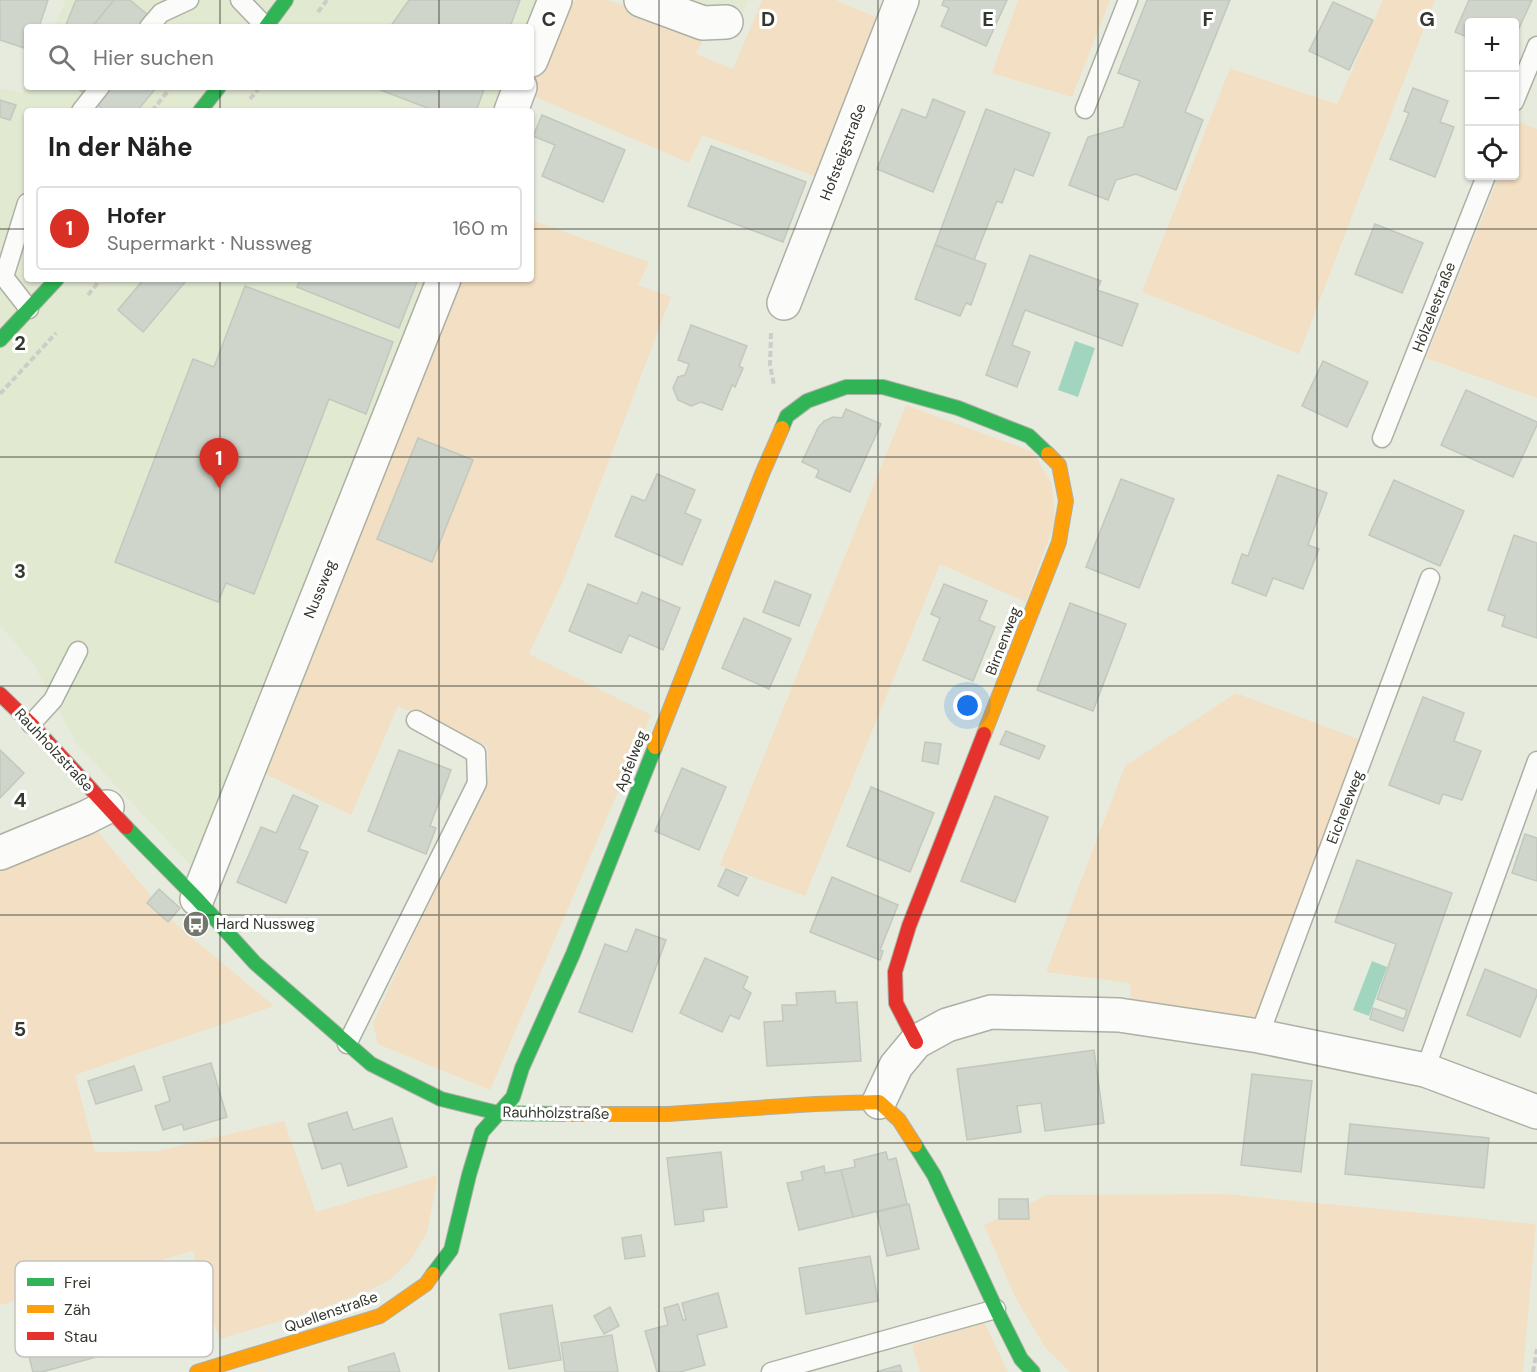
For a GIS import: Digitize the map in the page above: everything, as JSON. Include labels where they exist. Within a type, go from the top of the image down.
[{"type":"street","points":[[268,24],[286,0]]},
{"type":"street","points":[[534,52],[555,0]]},
{"type":"street","points":[[641,0],[703,22],[726,22]]},
{"type":"street","name":"Hofsteigstraße","points":[[784,303],[902,0]]},
{"type":"street","points":[[202,108],[217,90]]},
{"type":"street","points":[[512,108],[519,90]]},
{"type":"street","points":[[0,340],[54,282]]},
{"type":"street","name":"Nussweg","points":[[197,899],[443,282]]},
{"type":"street","name":"Birnenweg","points":[[787,416],[807,401],[846,387],[883,387],[958,408],[1029,436],[1059,465],[1066,501],[1059,542],[914,915],[895,972],[896,1004],[916,1042]]},
{"type":"street","name":"Apfelweg","points":[[498,1113],[513,1097],[522,1068],[573,954],[787,416]]},
{"type":"street","name":"Rauhholzstraße","points":[[0,694],[197,899],[255,963],[371,1065],[441,1099],[498,1113],[668,1114],[879,1102]]},
{"type":"street","name":"Rauhholzstraße","points":[[0,853],[107,807]]},
{"type":"street","points":[[1033,1372],[1021,1359],[934,1175],[899,1120],[879,1102],[896,1066],[916,1042],[946,1025],[991,1012],[1119,1015],[1259,1036],[1425,1070],[1537,1112]]},
{"type":"street","name":"Quellenstraße","points":[[197,1372],[380,1317],[426,1284],[450,1250],[482,1132],[498,1113]]},
{"type":"lane","points":[[151,24],[161,12],[189,0]]},
{"type":"lane","points":[[240,0],[263,24]]},
{"type":"lane","points":[[1085,109],[1128,0]]},
{"type":"lane","points":[[1519,92],[1537,46]]},
{"type":"lane","points":[[83,108],[98,90]]},
{"type":"lane","name":"Hölzelestraße","points":[[1382,438],[1484,180]]},
{"type":"lane","points":[[24,213],[4,277],[29,309]]},
{"type":"lane","name":"Eicheleweg","points":[[1259,1036],[1430,578]]},
{"type":"lane","points":[[31,724],[53,700],[78,651]]},
{"type":"lane","points":[[347,1044],[477,783],[476,753],[416,720]]},
{"type":"lane","points":[[1425,1070],[1537,761]]},
{"type":"lane","points":[[771,1372],[996,1309]]},
{"type":"path","points":[[154,108],[169,90]]},
{"type":"path","points":[[784,303],[771,335],[770,365],[776,393],[787,416]]},
{"type":"path","points":[[1533,1372],[1537,1349]]},
{"type":"shaded area","points":[[66,0],[561,0],[534,74],[534,24],[55,24]]},
{"type":"shaded area","points":[[577,0],[607,0],[707,32],[696,54],[733,69],[762,0],[836,0],[882,20],[820,178],[702,135],[689,163],[527,93],[528,90],[534,90],[534,75],[557,17],[570,3]]},
{"type":"shaded area","points":[[661,0],[748,0],[737,27]]},
{"type":"shaded area","points":[[1018,0],[1110,0],[1072,97],[992,73]]},
{"type":"shaded area","points":[[1383,0],[1435,0],[1299,354],[1142,292],[1230,68],[1337,104]]},
{"type":"shaded area","points":[[0,88],[22,93],[24,89],[528,90],[521,108],[24,108],[24,282],[453,282],[255,769],[191,866],[77,744],[34,665],[0,625]]},
{"type":"shaded area","points":[[1520,122],[1537,129],[1537,398],[1426,358],[1497,180],[1519,180]]},
{"type":"shaded area","points":[[534,221],[649,262],[638,285],[671,297],[564,579],[529,654],[651,715],[490,1090],[378,1044],[373,1023],[489,772],[487,746],[398,706],[351,815],[255,769],[458,282],[534,282]]},
{"type":"shaded area","points":[[1075,341],[1095,348],[1078,397],[1058,390]]},
{"type":"shaded area","points":[[906,405],[1033,452],[1052,485],[1055,521],[1026,602],[940,564],[805,896],[720,865]]},
{"type":"shaded area","points":[[1236,693],[1361,740],[1260,1021],[1131,1000],[1130,983],[1046,972],[1125,766]]},
{"type":"shaded area","points":[[97,831],[171,920],[274,1006],[75,1075],[95,1152],[158,1151],[284,1121],[316,1212],[438,1175],[427,1233],[411,1259],[391,1279],[368,1291],[314,1311],[219,1339],[213,1319],[213,1261],[196,1261],[193,1251],[157,1261],[15,1261],[15,1301],[0,1305],[0,869]]},
{"type":"shaded area","points":[[1372,961],[1387,967],[1369,1016],[1353,1010]]},
{"type":"shaded area","points":[[1224,1194],[1536,1224],[1523,1372],[1070,1372],[1045,1347],[1015,1297],[984,1225],[1047,1195]]},
{"type":"shaded area","points":[[984,1322],[1008,1372],[920,1372],[912,1345]]},
{"type":"building","points":[[0,0],[48,0],[40,24],[24,24],[24,48],[0,40]]},
{"type":"building","points":[[76,0],[114,0],[94,24],[66,24]]},
{"type":"building","points":[[114,0],[130,0],[158,24],[94,24]]},
{"type":"building","points":[[409,0],[520,0],[511,24],[392,24]]},
{"type":"building","points":[[944,0],[1007,0],[986,46],[941,26],[949,8],[942,5]]},
{"type":"building","points":[[1147,0],[1230,0],[1185,112],[1203,120],[1176,190],[1136,174],[1116,180],[1108,200],[1069,185],[1088,137],[1123,127],[1140,81],[1118,73]]},
{"type":"building","points":[[1469,0],[1532,0],[1519,28],[1519,18],[1465,18],[1465,36],[1455,32]]},
{"type":"building","points":[[1333,2],[1373,20],[1349,70],[1309,51]]},
{"type":"building","points":[[1413,88],[1448,101],[1440,122],[1454,127],[1435,177],[1390,159],[1409,113],[1404,111]]},
{"type":"building","points":[[80,90],[154,90],[140,108],[101,108]]},
{"type":"building","points":[[381,90],[484,90],[477,108],[427,108]]},
{"type":"building","points":[[933,99],[965,112],[933,192],[877,169],[902,109],[926,118]]},
{"type":"building","points":[[0,100],[16,105],[10,120],[0,117]]},
{"type":"building","points":[[986,109],[1050,133],[1033,176],[1015,169],[1002,203],[997,201],[974,260],[935,245]]},
{"type":"building","points":[[542,115],[625,150],[603,202],[542,176],[555,145],[534,136]]},
{"type":"building","points":[[711,146],[806,182],[783,242],[688,206]]},
{"type":"building","points":[[1375,224],[1423,243],[1402,293],[1355,274]]},
{"type":"building","points":[[935,245],[986,264],[971,305],[966,303],[960,316],[915,299]]},
{"type":"building","points":[[1030,255],[1101,281],[1097,290],[1138,304],[1122,346],[1025,310],[1012,345],[1030,352],[1017,387],[986,375]]},
{"type":"building","points":[[141,282],[185,282],[143,332],[118,310]]},
{"type":"building","points":[[299,282],[417,282],[399,328],[297,287]]},
{"type":"building","points":[[245,286],[393,342],[366,414],[329,399],[254,594],[226,583],[218,602],[115,562],[193,359],[214,367]]},
{"type":"building","points":[[691,325],[747,346],[739,366],[743,368],[735,387],[732,385],[722,410],[701,402],[691,406],[678,400],[673,388],[678,377],[685,375],[689,364],[678,360]]},
{"type":"building","points":[[1323,361],[1368,382],[1347,427],[1302,406]]},
{"type":"building","points":[[1466,390],[1537,422],[1513,477],[1441,445]]},
{"type":"building","points":[[846,409],[881,424],[850,492],[816,477],[819,470],[802,462],[818,428],[824,421],[833,417],[842,418]]},
{"type":"building","points":[[418,438],[473,460],[432,562],[377,539]]},
{"type":"building","points":[[657,474],[695,490],[685,513],[701,520],[682,565],[615,536],[632,496],[645,501]]},
{"type":"building","points":[[1278,475],[1327,493],[1308,545],[1319,549],[1303,589],[1273,578],[1266,596],[1232,583],[1242,554],[1248,556]]},
{"type":"building","points":[[1121,479],[1174,499],[1139,588],[1086,567]]},
{"type":"building","points":[[1394,480],[1464,511],[1440,566],[1369,535]]},
{"type":"building","points":[[1514,535],[1537,543],[1537,638],[1502,626],[1505,616],[1488,610]]},
{"type":"building","points":[[775,581],[811,595],[799,626],[763,612]]},
{"type":"building","points":[[588,584],[637,604],[642,592],[680,608],[663,650],[629,635],[621,653],[569,631]]},
{"type":"building","points":[[944,584],[987,601],[979,620],[995,627],[973,681],[923,660],[940,618],[931,614]]},
{"type":"building","points":[[1070,603],[1126,624],[1093,711],[1037,690]]},
{"type":"building","points":[[744,618],[791,639],[769,689],[722,668]]},
{"type":"building","points":[[1423,697],[1464,713],[1454,741],[1481,751],[1462,800],[1443,794],[1439,804],[1389,785]]},
{"type":"building","points":[[1006,731],[1045,746],[1039,759],[1000,744]]},
{"type":"building","points":[[925,742],[941,744],[938,764],[922,761]]},
{"type":"building","points":[[0,750],[24,773],[0,798]]},
{"type":"building","points":[[399,750],[451,770],[430,826],[436,828],[426,854],[368,831]]},
{"type":"building","points":[[682,768],[726,787],[699,850],[655,831]]},
{"type":"building","points":[[871,787],[934,813],[910,872],[847,846]]},
{"type":"building","points":[[293,795],[318,806],[299,849],[308,852],[286,903],[237,882],[261,827],[276,833]]},
{"type":"building","points":[[995,796],[1048,817],[1015,902],[961,881]]},
{"type":"building","points":[[1525,834],[1537,838],[1537,881],[1512,873]]},
{"type":"building","points":[[1357,860],[1452,893],[1403,1031],[1370,1019],[1373,1008],[1404,1019],[1407,1010],[1377,999],[1396,944],[1335,922]]},
{"type":"building","points":[[726,869],[747,878],[738,896],[718,886]]},
{"type":"building","points":[[832,877],[898,905],[880,950],[883,951],[880,960],[810,932]]},
{"type":"building","points":[[159,889],[180,908],[168,922],[147,903]]},
{"type":"building","points":[[636,929],[666,940],[632,1032],[579,1012],[605,944],[627,952]]},
{"type":"building","points":[[705,958],[748,977],[743,988],[751,993],[739,1019],[730,1015],[722,1032],[680,1013]]},
{"type":"building","points":[[1485,969],[1537,990],[1520,1037],[1467,1015]]},
{"type":"building","points":[[835,991],[836,1003],[857,1002],[861,1061],[767,1066],[764,1022],[783,1021],[782,1005],[797,1005],[796,993]]},
{"type":"building","points":[[1094,1050],[1104,1123],[1045,1131],[1041,1103],[1017,1106],[1021,1132],[967,1140],[957,1069]]},
{"type":"building","points":[[211,1063],[227,1117],[184,1130],[182,1124],[163,1130],[155,1106],[170,1101],[163,1077]]},
{"type":"building","points":[[134,1066],[142,1090],[96,1104],[88,1081]]},
{"type":"building","points":[[1252,1074],[1312,1081],[1301,1172],[1241,1165]]},
{"type":"building","points":[[347,1112],[353,1130],[392,1118],[407,1167],[348,1186],[341,1163],[322,1169],[308,1124]]},
{"type":"building","points":[[1350,1124],[1489,1138],[1484,1188],[1345,1174]]},
{"type":"building","points":[[721,1152],[727,1207],[703,1210],[704,1221],[675,1225],[667,1158]]},
{"type":"building","points":[[886,1152],[888,1160],[896,1158],[907,1204],[853,1217],[841,1170],[855,1167],[854,1160]]},
{"type":"building","points":[[824,1166],[825,1173],[841,1170],[853,1217],[799,1230],[787,1183],[803,1180],[801,1172]]},
{"type":"building","points":[[999,1199],[1028,1199],[1029,1219],[999,1219]]},
{"type":"building","points":[[909,1204],[919,1249],[887,1256],[877,1212]]},
{"type":"building","points":[[641,1235],[645,1256],[625,1259],[622,1238]]},
{"type":"building","points":[[870,1256],[878,1301],[806,1314],[799,1268]]},
{"type":"building","points":[[718,1293],[727,1327],[697,1335],[705,1365],[680,1372],[657,1372],[645,1331],[668,1325],[664,1308],[678,1304],[683,1320],[686,1320],[682,1303]]},
{"type":"building","points":[[552,1305],[561,1360],[509,1369],[500,1314]]},
{"type":"building","points":[[610,1307],[619,1326],[604,1334],[594,1316]]},
{"type":"building","points":[[612,1335],[618,1372],[565,1372],[561,1343]]},
{"type":"building","points":[[394,1353],[400,1372],[349,1372],[348,1367]]},
{"type":"building","points":[[29,1357],[96,1357],[42,1372],[33,1372]]},
{"type":"building","points":[[900,1365],[902,1372],[876,1372]]},
{"type":"traffic: fast","points":[[268,24],[286,0]]},
{"type":"traffic: fast","points":[[202,108],[217,90]]},
{"type":"traffic: fast","points":[[0,340],[54,282]]},
{"type":"traffic: fast","points":[[782,428],[787,416],[807,401],[846,387],[883,387],[958,408],[1029,436],[1048,454]]},
{"type":"traffic: fast","points":[[433,1274],[451,1250],[482,1132],[513,1097],[522,1068],[573,954],[655,747]]},
{"type":"traffic: fast","points":[[126,827],[197,899],[255,963],[371,1064],[441,1099],[498,1113],[563,1114]]},
{"type":"traffic: fast","points":[[915,1145],[934,1175],[1021,1359],[1033,1372]]},
{"type":"traffic: slow","points":[[655,747],[782,428]]},
{"type":"traffic: slow","points":[[984,734],[1059,542],[1066,501],[1059,465],[1048,454]]},
{"type":"traffic: slow","points":[[563,1114],[668,1114],[879,1102],[899,1120],[915,1145]]},
{"type":"traffic: slow","points":[[197,1372],[380,1316],[426,1284],[433,1274]]},
{"type":"traffic: jam","points":[[0,694],[31,724],[126,827]]},
{"type":"traffic: jam","points":[[916,1042],[896,1003],[895,972],[909,926],[984,734]]},
{"type":"place","name":"Hofer","points":[[219,488]]},
{"type":"place","name":"Hard Nussweg","points":[[196,924]]}]
